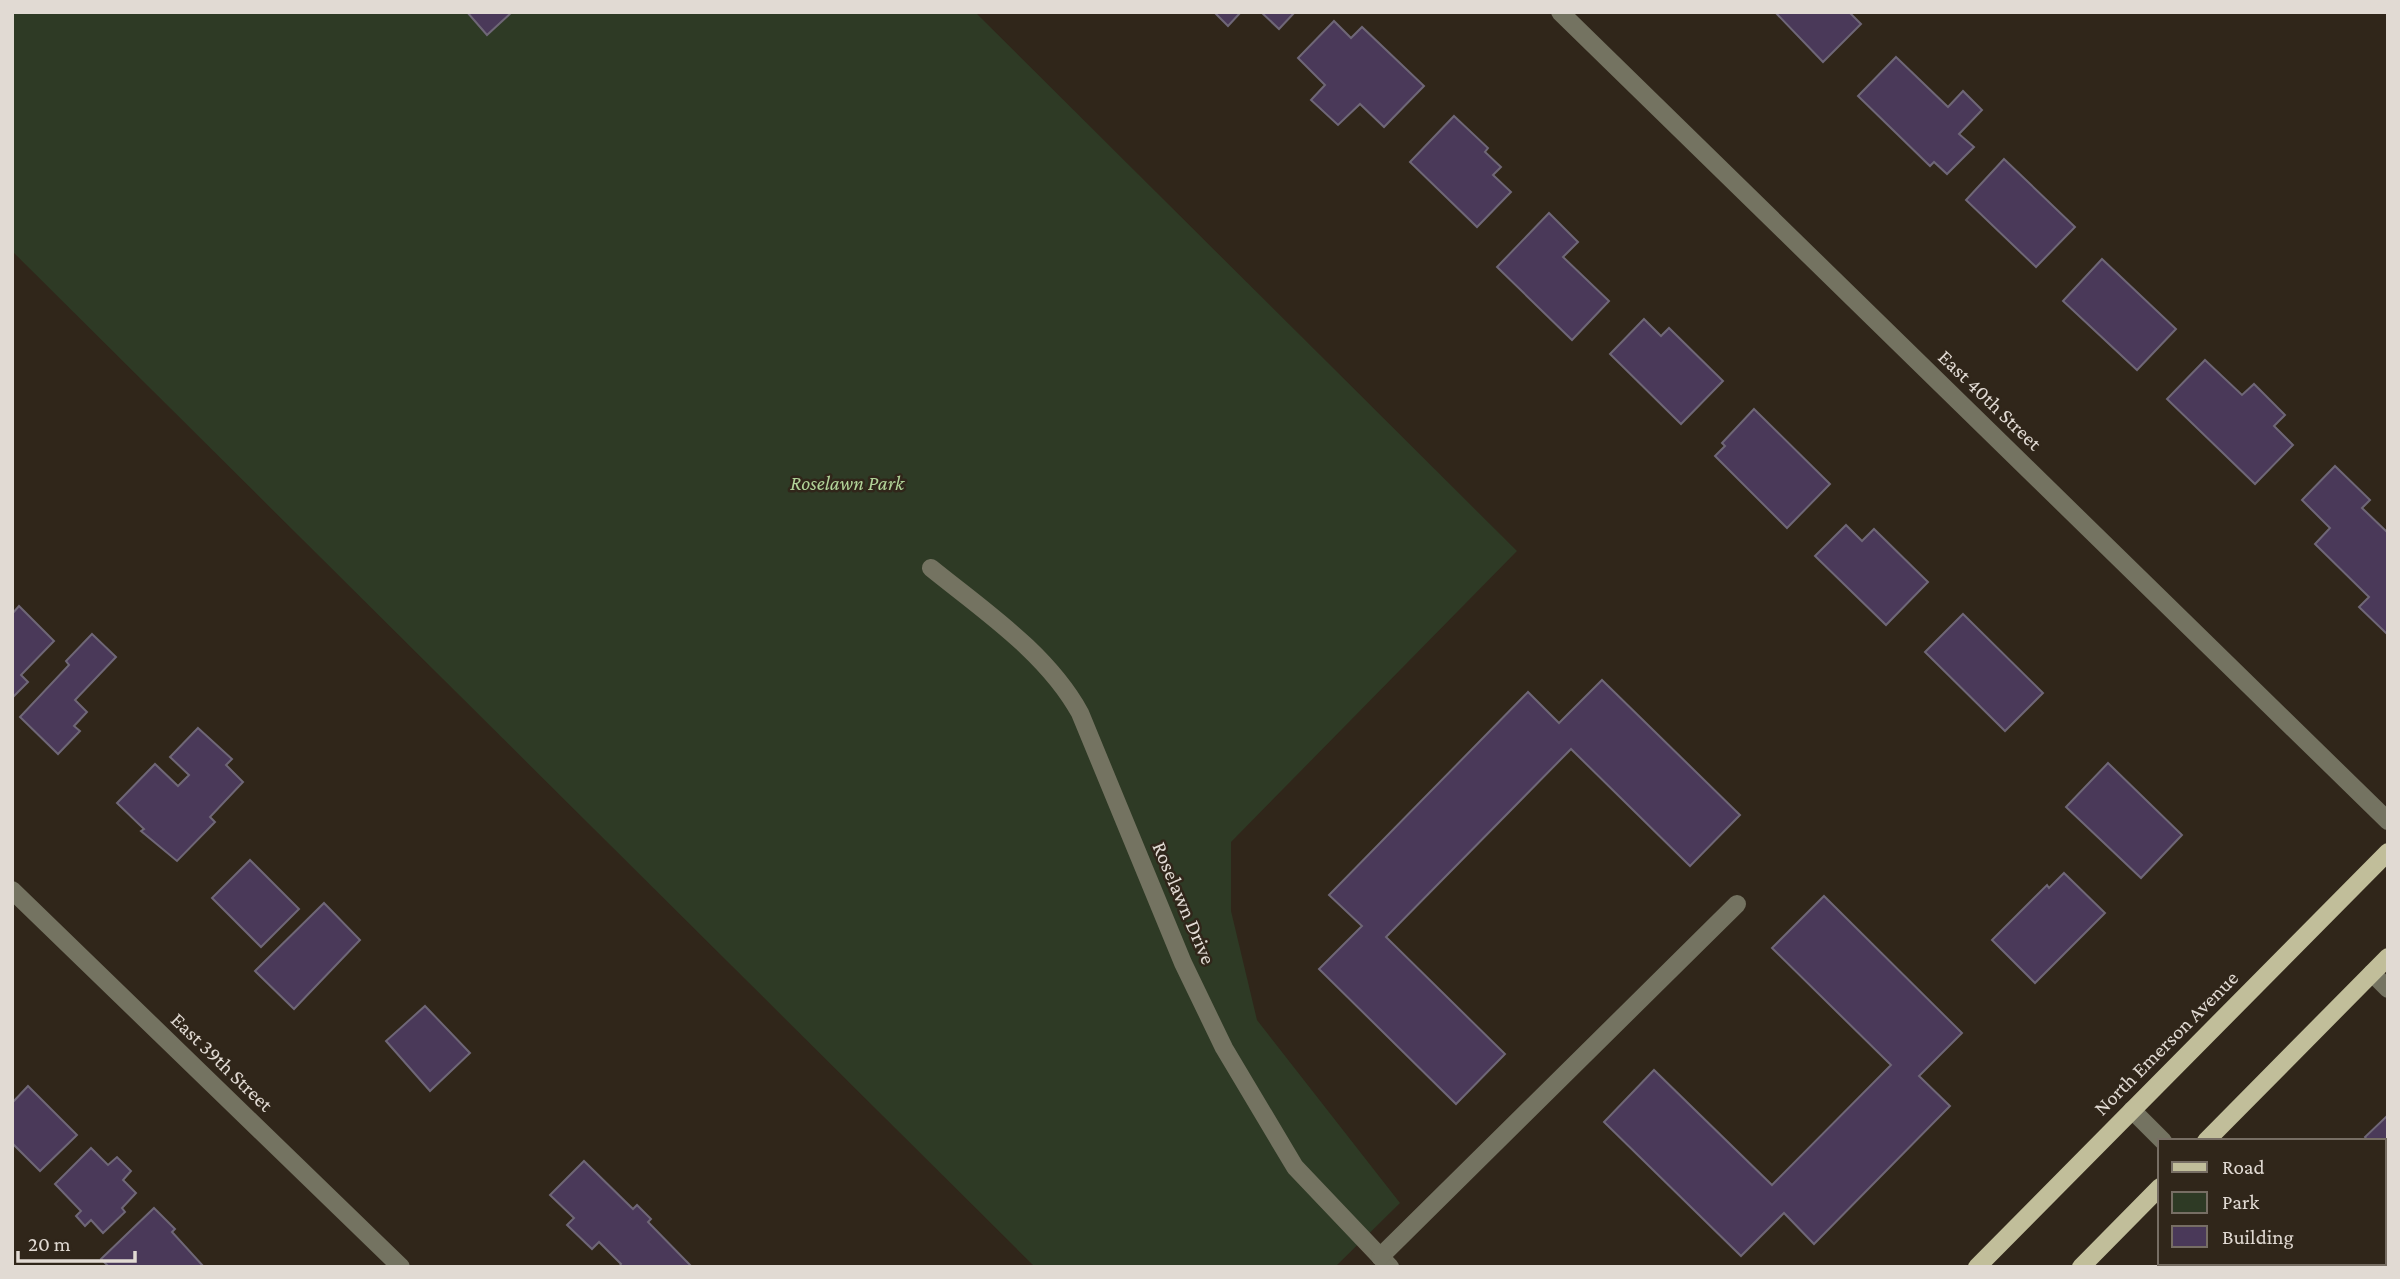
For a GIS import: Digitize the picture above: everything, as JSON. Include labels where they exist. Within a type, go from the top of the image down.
[{"type":"main road","name":"North Emerson Avenue","points":[[1977,1267],[2388,852]]},
{"type":"main road","points":[[2208,1139],[2388,957]]},
{"type":"main road","points":[[2081,1267],[2158,1189]]},
{"type":"street","name":"East 40th Street","points":[[1560,12],[2388,821]]},
{"type":"street","name":"Roselawn Drive","points":[[931,568],[1000,624],[1066,688],[1080,713],[1179,952],[1223,1048],[1295,1167],[1385,1262]]},
{"type":"street","name":"East 39th Street","points":[[12,890],[401,1267]]},
{"type":"street","points":[[1385,1262],[1737,904]]},
{"type":"street","points":[[2372,973],[2388,989]]},
{"type":"street","points":[[2132,1110],[2160,1139]]},
{"type":"green space","name":"Roselawn Park","points":[[12,12],[975,12],[1517,551],[1231,842],[1231,911],[1257,1020],[1400,1203],[1335,1267],[1035,1267],[12,251]]},
{"type":"building","points":[[467,12],[512,12],[487,35]]},
{"type":"building","points":[[1214,12],[1241,12],[1228,26]]},
{"type":"building","points":[[1261,12],[1295,12],[1279,29]]},
{"type":"building","points":[[1775,12],[1849,12],[1861,24],[1823,62]]},
{"type":"building","points":[[1334,21],[1351,38],[1362,27],[1424,86],[1384,127],[1360,104],[1338,125],[1311,100],[1325,85],[1298,58]]},
{"type":"building","points":[[1896,57],[1948,107],[1963,91],[1982,110],[1959,134],[1974,147],[1947,174],[1934,162],[1930,166],[1858,96]]},
{"type":"building","points":[[1454,116],[1488,148],[1485,152],[1501,167],[1493,175],[1511,192],[1477,227],[1410,162]]},
{"type":"building","points":[[2004,159],[2075,227],[2036,267],[1966,200]]},
{"type":"building","points":[[1549,213],[1578,242],[1563,257],[1609,301],[1572,340],[1497,267]]},
{"type":"building","points":[[2102,259],[2176,329],[2137,370],[2063,301]]},
{"type":"building","points":[[1644,319],[1661,336],[1669,328],[1723,381],[1681,424],[1610,354]]},
{"type":"building","points":[[2205,360],[2242,395],[2254,384],[2285,415],[2274,426],[2293,445],[2255,484],[2167,399]]},
{"type":"building","points":[[1754,409],[1830,484],[1787,528],[1715,456],[1725,446],[1722,443]]},
{"type":"building","points":[[2335,466],[2370,500],[2362,508],[2388,533],[2388,635],[2359,607],[2369,597],[2315,544],[2330,528],[2302,500]]},
{"type":"building","points":[[1846,525],[1862,541],[1874,529],[1928,582],[1886,625],[1815,556]]},
{"type":"building","points":[[19,606],[54,641],[21,675],[28,682],[12,698],[12,614]]},
{"type":"building","points":[[1963,614],[2043,693],[2005,731],[1925,652]]},
{"type":"building","points":[[92,634],[116,657],[75,700],[87,712],[74,726],[80,731],[58,754],[20,717],[69,665],[66,661]]},
{"type":"building","points":[[1602,680],[1740,815],[1690,866],[1571,749],[1386,937],[1505,1054],[1456,1104],[1319,969],[1362,926],[1329,895],[1528,692],[1559,723]]},
{"type":"building","points":[[198,728],[232,759],[226,765],[243,782],[210,817],[215,822],[177,861],[141,831],[144,829],[117,803],[155,764],[178,786],[189,775],[170,757]]},
{"type":"building","points":[[2108,763],[2182,835],[2141,878],[2066,807]]},
{"type":"building","points":[[250,860],[299,909],[261,947],[212,898]]},
{"type":"building","points":[[2064,873],[2105,913],[2035,983],[1992,940],[2047,885],[2049,888]]},
{"type":"building","points":[[1824,896],[1962,1033],[1919,1076],[1950,1106],[1814,1244],[1784,1213],[1741,1256],[1604,1122],[1654,1070],[1772,1185],[1891,1065],[1772,948]]},
{"type":"building","points":[[324,903],[360,940],[294,1009],[255,971]]},
{"type":"building","points":[[425,1006],[470,1053],[430,1091],[386,1041]]},
{"type":"building","points":[[28,1086],[77,1135],[40,1171],[12,1143],[12,1103]]},
{"type":"building","points":[[2388,1115],[2388,1160],[2386,1139],[2365,1137]]},
{"type":"building","points":[[91,1148],[108,1165],[117,1157],[131,1171],[123,1180],[136,1193],[122,1208],[125,1212],[103,1233],[91,1220],[85,1226],[76,1216],[81,1211],[55,1184]]},
{"type":"building","points":[[584,1161],[633,1209],[637,1205],[651,1219],[648,1222],[692,1267],[619,1267],[621,1264],[599,1242],[592,1249],[567,1225],[574,1218],[550,1195]]},
{"type":"building","points":[[154,1208],[175,1229],[172,1232],[204,1267],[109,1267],[101,1259]]}]
